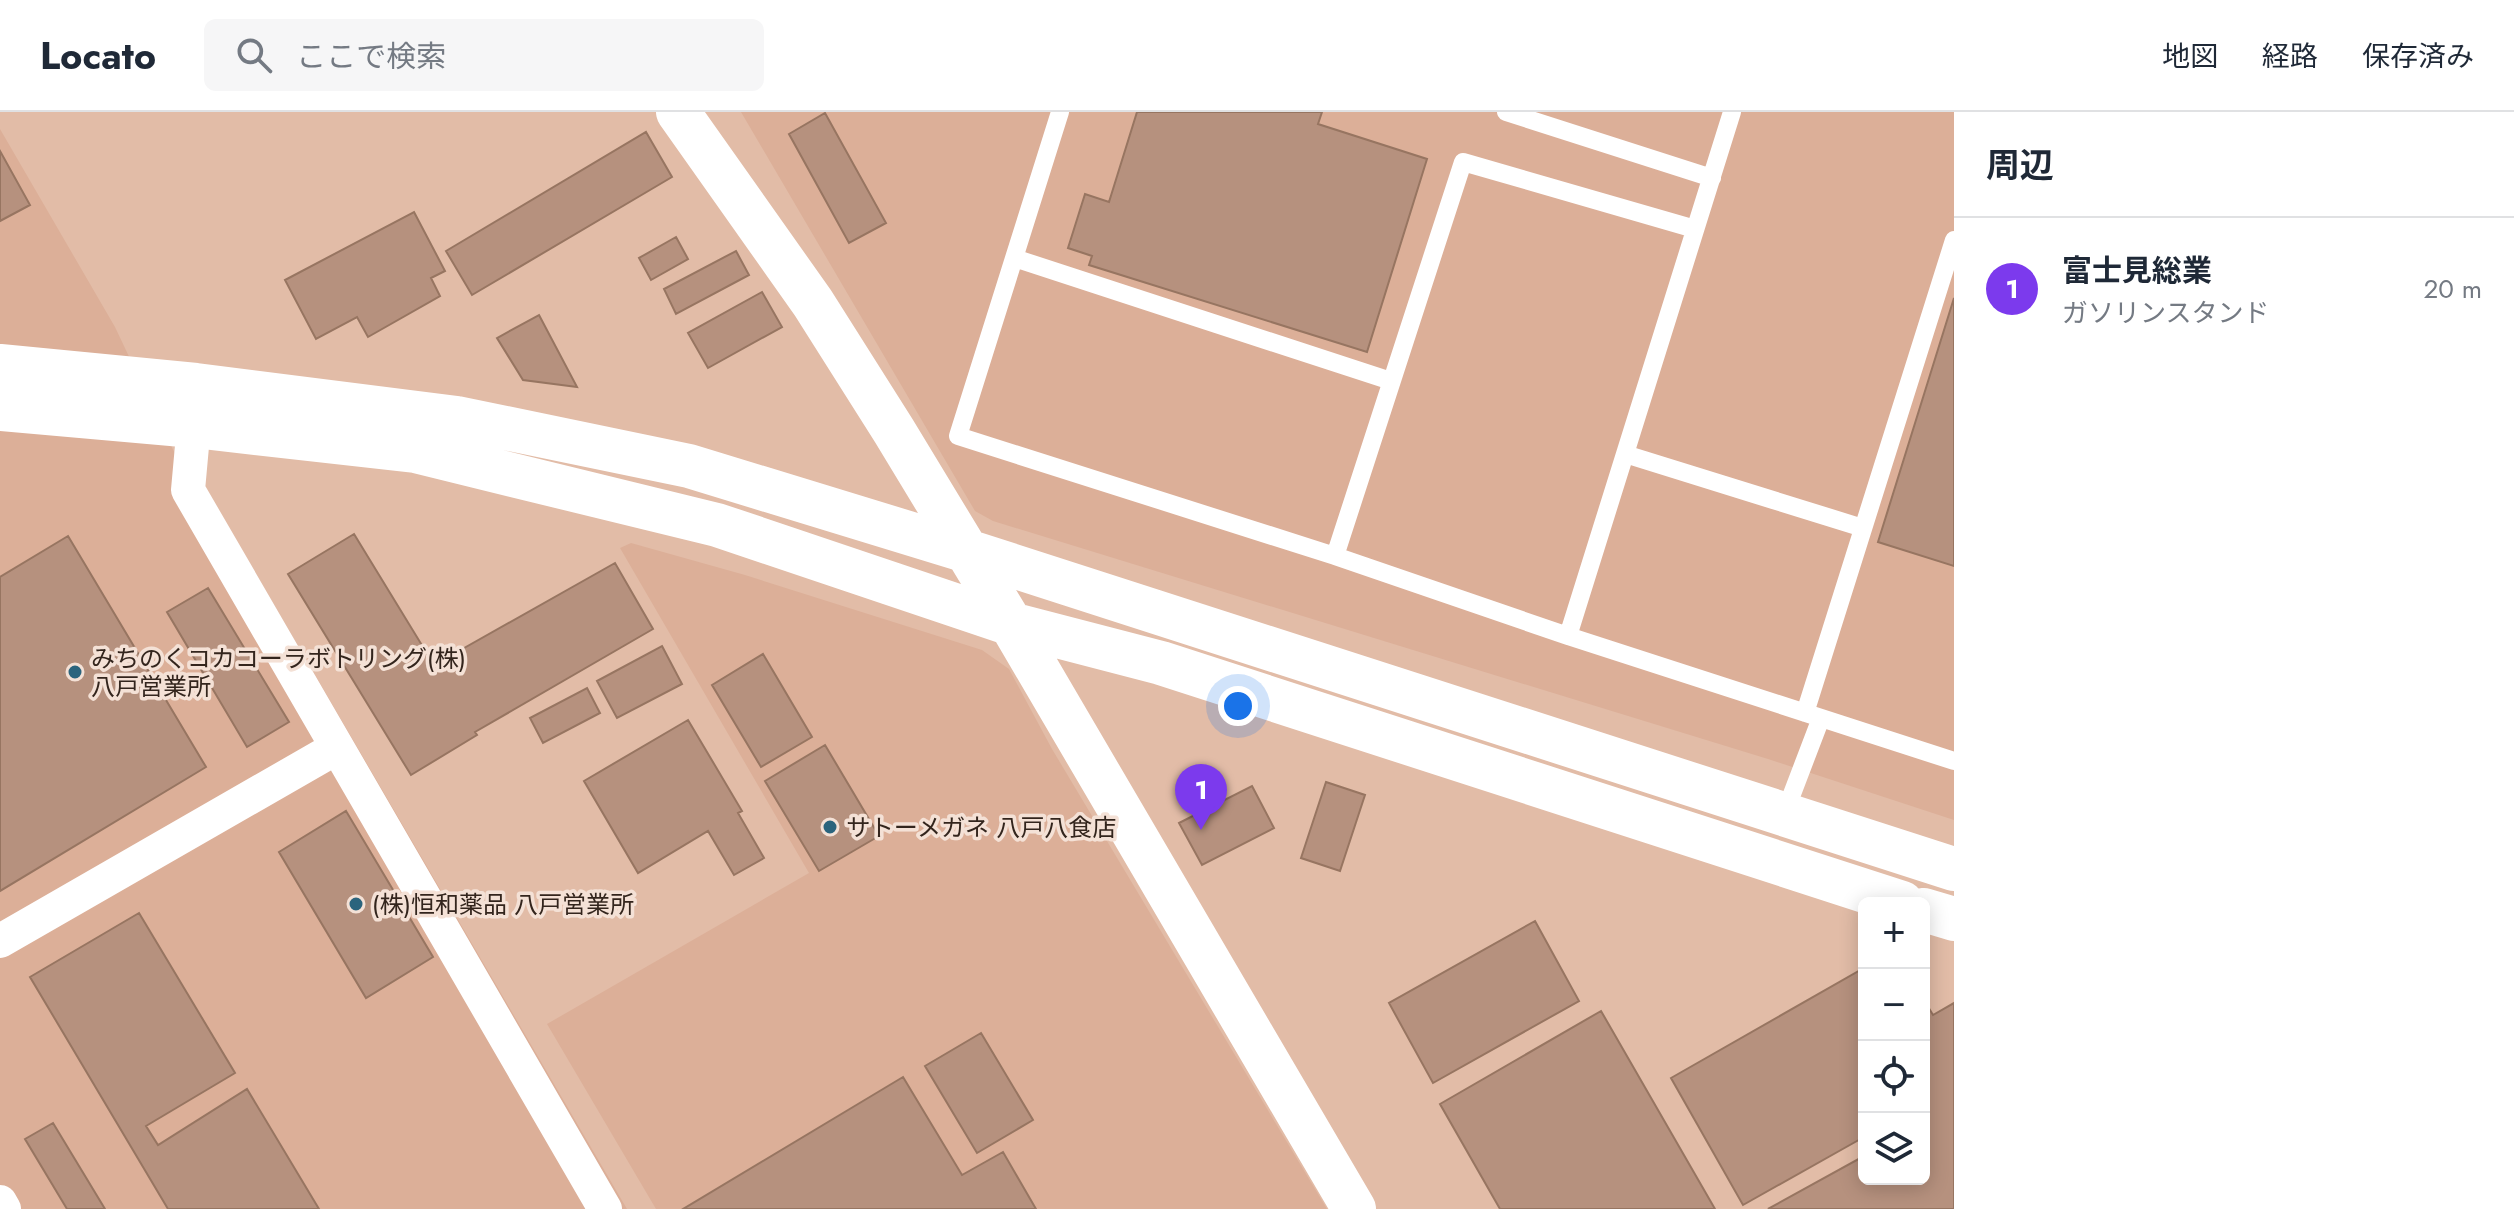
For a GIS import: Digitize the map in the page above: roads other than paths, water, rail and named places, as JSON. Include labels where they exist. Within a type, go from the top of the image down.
[{"type":"street","points":[[678,112],[813,303],[967,551],[1354,1209]]},
{"type":"street","points":[[0,366],[430,455],[717,525],[1011,624],[1161,663],[1883,897]]},
{"type":"street","points":[[195,406],[188,490],[605,1209]]},
{"type":"street","points":[[0,409],[195,406],[457,418],[689,466],[967,551],[1954,869]]},
{"type":"street","points":[[0,941],[336,748]]},
{"type":"street","points":[[1930,912],[1954,919]]},
{"type":"street","points":[[0,1202],[4,1209]]},
{"type":"lane","points":[[1060,112],[958,436],[1335,556],[1568,636],[1954,761]]},
{"type":"lane","points":[[1506,112],[1712,178]]},
{"type":"lane","points":[[1568,636],[1732,112]]},
{"type":"lane","points":[[1335,556],[1463,162],[1695,229]]},
{"type":"lane","points":[[1784,815],[1863,528],[1954,240]]},
{"type":"lane","points":[[1014,258],[1391,381]]},
{"type":"lane","points":[[1625,454],[1863,528]]},
{"type":"place","name":"みちのくコカコーラボトリング(株) 八戸営業所","points":[[75,672]]},
{"type":"place","name":"サトーメガネ 八戸八食店","points":[[830,827]]},
{"type":"place","name":"富士見総業","points":[[1201,830]]},
{"type":"place","name":"(株)恒和薬品 八戸営業所","points":[[356,904]]}]
